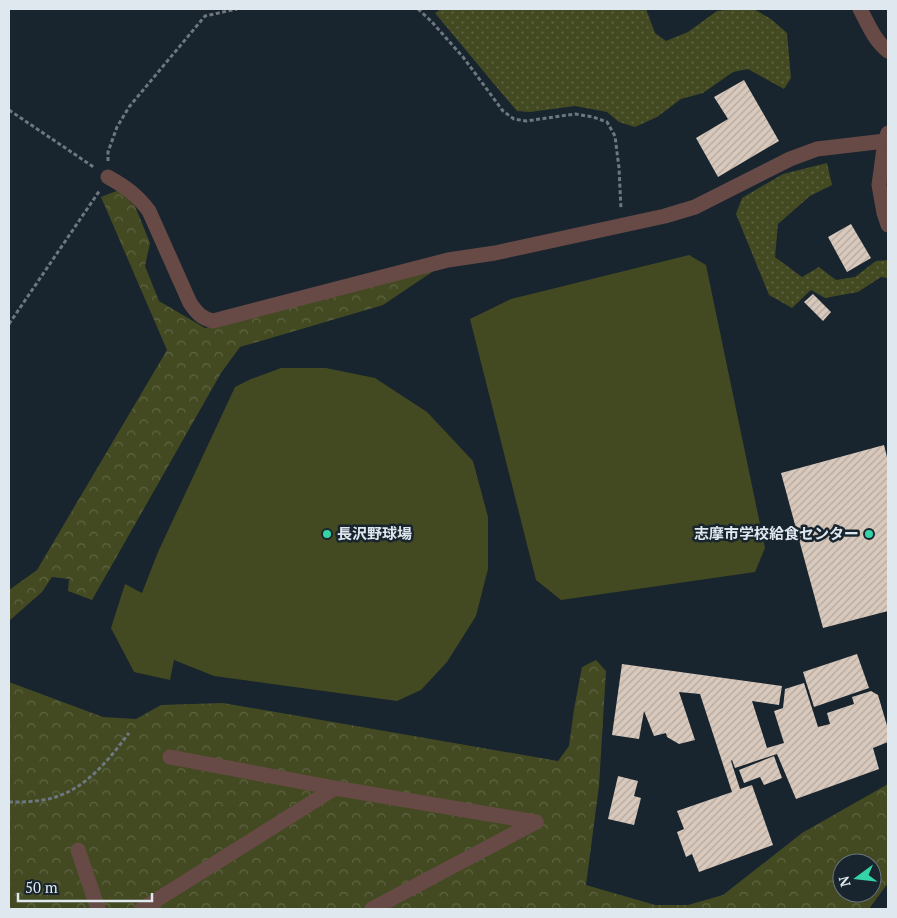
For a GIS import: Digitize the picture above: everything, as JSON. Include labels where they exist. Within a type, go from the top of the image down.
[{"type":"street","points":[[860,9],[872,34],[888,51]]},
{"type":"street","points":[[108,177],[128,188],[149,211],[190,302],[196,312],[205,319],[214,322],[448,260],[495,253],[665,216],[695,207],[790,159],[818,149],[886,136],[879,186],[888,226]]},
{"type":"street","points":[[170,757],[335,788],[536,822],[372,909]]},
{"type":"street","points":[[142,909],[335,788]]},
{"type":"street","points":[[78,850],[98,909]]},
{"type":"path","points":[[9,324],[108,177],[108,152],[117,127],[129,107],[206,16],[237,9]]},
{"type":"path","points":[[418,9],[463,57],[503,111],[514,119],[526,121],[575,114],[608,122],[614,136],[621,225]]},
{"type":"path","points":[[9,110],[108,177]]},
{"type":"path","points":[[9,802],[44,800],[74,790],[107,762],[129,733]]},
{"type":"green space","points":[[441,9],[646,9],[655,33],[666,41],[688,32],[717,11],[754,9],[771,19],[787,33],[791,78],[784,89],[748,69],[733,72],[703,93],[681,99],[657,117],[635,127],[619,122],[607,112],[575,106],[530,112],[517,111],[435,13]]},
{"type":"green space","points":[[827,163],[832,185],[810,196],[778,224],[775,257],[802,277],[819,267],[836,280],[855,277],[876,261],[888,260],[888,278],[881,277],[858,292],[825,298],[811,290],[792,308],[769,295],[736,214],[742,198],[783,174]]},
{"type":"green space","points":[[119,190],[135,206],[150,243],[145,266],[159,301],[205,328],[435,270],[383,305],[240,347],[221,373],[92,600],[68,591],[69,579],[52,577],[42,592],[9,621],[9,590],[37,570],[167,350],[101,197]]},
{"type":"green space","points":[[689,255],[706,265],[765,548],[755,572],[561,600],[536,580],[470,319],[511,299]]},
{"type":"green space","name":"長沢野球場","points":[[281,368],[326,368],[375,378],[427,412],[473,461],[488,517],[488,569],[476,616],[447,662],[421,690],[397,701],[214,676],[174,660],[170,680],[134,672],[111,628],[125,584],[142,593],[158,552],[235,387]]},
{"type":"green space","points":[[596,660],[606,671],[599,786],[586,885],[655,905],[688,905],[723,895],[802,833],[888,784],[888,883],[882,891],[882,853],[832,853],[832,903],[873,903],[869,909],[523,909],[522,907],[517,909],[9,909],[9,682],[103,717],[136,719],[161,705],[223,703],[558,761],[569,746],[582,667]]},
{"type":"building","points":[[744,80],[779,141],[718,177],[696,138],[728,119],[714,97]]},
{"type":"building","points":[[851,224],[871,258],[847,272],[828,237]]},
{"type":"building","points":[[813,294],[831,312],[823,321],[804,302]]},
{"type":"building","points":[[884,445],[888,461],[888,611],[823,628],[781,473]]},
{"type":"building","points":[[857,654],[869,688],[814,707],[803,672]]},
{"type":"building","points":[[622,664],[782,686],[779,705],[752,701],[767,748],[784,743],[774,711],[783,708],[785,689],[804,683],[818,727],[830,724],[827,713],[854,704],[852,697],[871,691],[878,695],[888,729],[888,742],[873,748],[879,769],[796,799],[777,754],[735,768],[732,760],[740,789],[752,785],[773,845],[699,872],[692,854],[686,857],[677,832],[684,829],[677,811],[732,792],[700,694],[679,692],[695,740],[679,744],[667,737],[666,733],[654,736],[644,711],[639,739],[612,735]]},
{"type":"building","points":[[774,756],[782,778],[764,785],[760,777],[744,783],[739,770]]},
{"type":"building","points":[[618,776],[638,781],[634,796],[641,798],[634,825],[608,819]]},
{"type":"place","name":"長沢野球場","points":[[327,534]]},
{"type":"place","name":"志摩市学校給食センター","points":[[869,534]]}]
